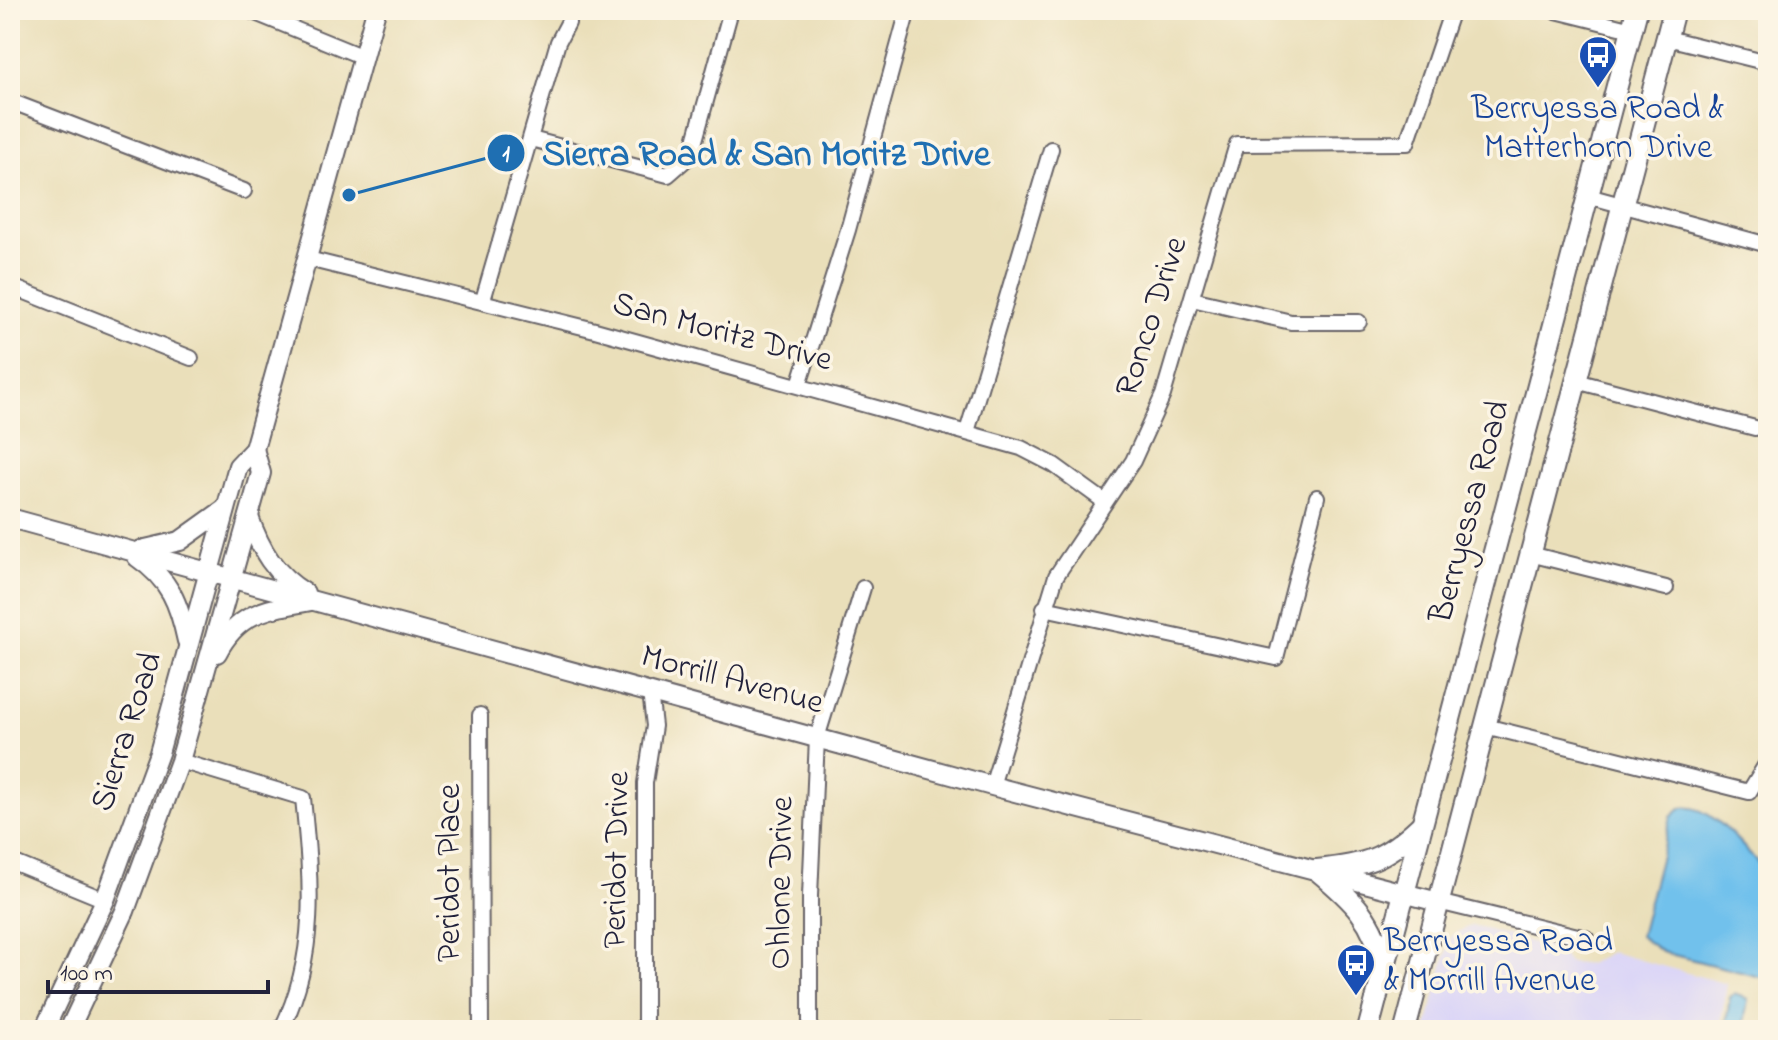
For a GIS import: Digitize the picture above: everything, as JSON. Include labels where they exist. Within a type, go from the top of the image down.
[{"type":"main road","name":"Berryessa Road","points":[[1405,1030],[1674,10]]},
{"type":"main road","name":"Berryessa Road","points":[[1368,1030],[1634,20]]},
{"type":"main road","points":[[1317,870],[1373,861],[1388,855],[1422,825]]},
{"type":"main road","points":[[1317,870],[1348,895],[1369,920],[1384,971]]},
{"type":"street","points":[[248,10],[363,57]]},
{"type":"street","name":"Sierra Road","points":[[44,1030],[105,900],[159,753],[238,466],[254,449],[376,10]]},
{"type":"street","points":[[531,139],[668,175],[691,155],[731,10]]},
{"type":"street","points":[[799,385],[848,230],[908,10]]},
{"type":"street","name":"Ronco Drive","points":[[992,786],[1056,576],[1133,461],[1163,395],[1237,144],[1407,143],[1452,10]]},
{"type":"street","points":[[1552,10],[1634,20]]},
{"type":"street","points":[[483,300],[558,42],[568,23]]},
{"type":"street","points":[[1667,38],[1768,63]]},
{"type":"street","points":[[10,101],[244,191]]},
{"type":"street","points":[[967,432],[1051,149]]},
{"type":"street","points":[[1588,196],[1768,245]]},
{"type":"street","name":"San Moritz Drive","points":[[308,259],[483,300],[1021,448],[1054,465],[1105,502]]},
{"type":"street","points":[[10,286],[191,358]]},
{"type":"street","points":[[1192,299],[1291,322],[1359,322]]},
{"type":"street","points":[[1576,381],[1755,428]]},
{"type":"street","name":"Sierra Road","points":[[69,1030],[125,911],[180,761],[261,473],[254,449]]},
{"type":"street","points":[[1044,608],[1276,658],[1317,497]]},
{"type":"street","points":[[129,550],[180,541],[226,508]]},
{"type":"street","points":[[249,517],[263,553],[272,565],[293,586],[318,600]]},
{"type":"street","name":"Morrill Avenue","points":[[10,518],[992,786],[1438,902]]},
{"type":"street","points":[[129,550],[159,573],[178,601],[188,648]]},
{"type":"street","points":[[1530,554],[1666,588]]},
{"type":"street","name":"Ohlone Drive","points":[[810,1030],[810,896],[817,738],[863,588]]},
{"type":"street","points":[[205,675],[225,637],[245,617],[318,600]]},
{"type":"street","name":"Peridot Drive","points":[[645,1030],[645,783],[654,726],[650,692]]},
{"type":"street","name":"Peridot Place","points":[[480,715],[481,1030]]},
{"type":"street","points":[[1485,726],[1749,792],[1768,761]]},
{"type":"street","points":[[180,761],[303,798],[310,876],[309,948],[291,1010],[281,1030]]},
{"type":"street","points":[[10,861],[105,900]]},
{"type":"street","points":[[1438,902],[1586,938]]},
{"type":"street","points":[[1106,1030],[1139,1030]]},
{"type":"shaded area","points":[[1471,925],[1558,950],[1569,963],[1588,964],[1611,952],[1727,984],[1720,1030],[1426,1030],[1451,936]]},
{"type":"water","points":[[1681,808],[1693,808],[1717,821],[1768,873],[1768,979],[1662,952],[1640,936],[1671,817]]},
{"type":"water","points":[[1734,994],[1748,999],[1743,1030],[1725,1030],[1730,997]]},
{"type":"place","name":"Berryessa Road & Matterhorn Drive","points":[[1598,89]]},
{"type":"place","name":"Sierra Road & San Moritz Drive","points":[[349,195]]},
{"type":"place","name":"Berryessa Road & Morrill Avenue","points":[[1356,997]]}]
